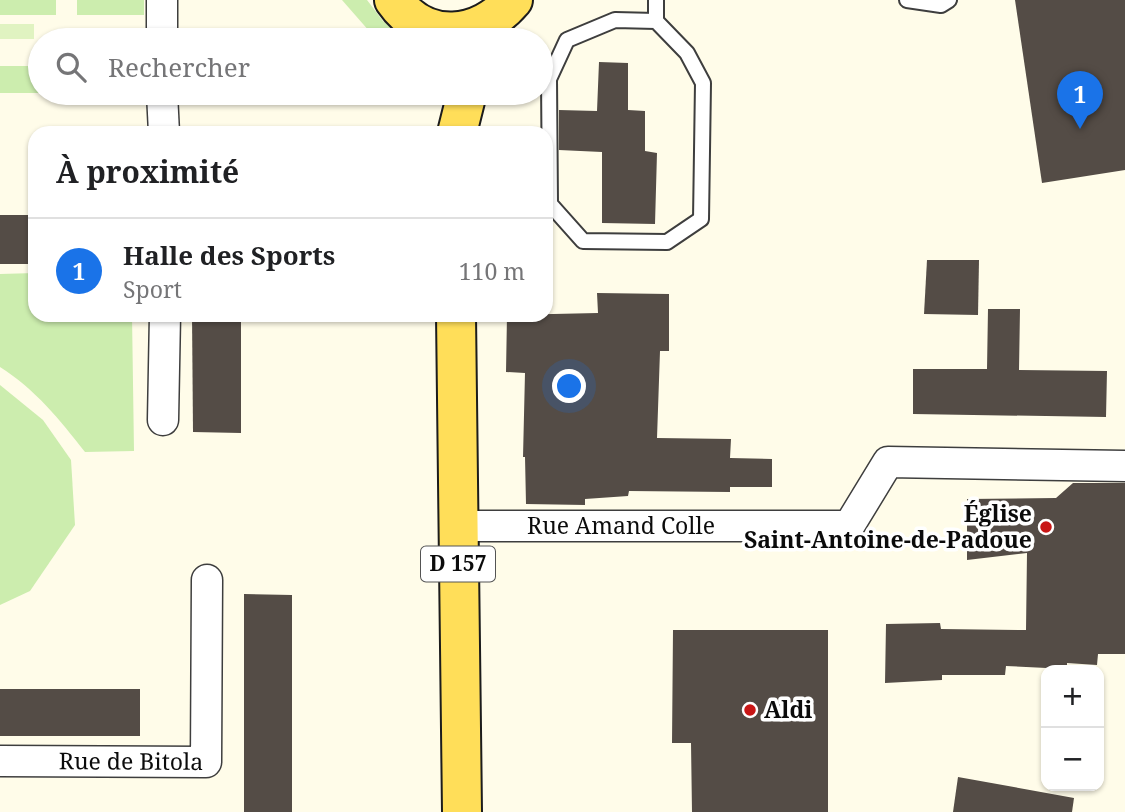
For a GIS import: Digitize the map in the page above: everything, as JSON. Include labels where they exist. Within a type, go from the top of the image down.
[{"type":"main road","points":[[407,14],[444,28]]},
{"type":"main road","points":[[476,28],[497,20]]},
{"type":"main road","points":[[444,105],[448,126]]},
{"type":"main road","points":[[459,126],[464,105]]},
{"type":"main road","name":"D 157","points":[[456,322],[462,812]]},
{"type":"street","points":[[162,0],[162,28]]},
{"type":"street","points":[[163,105],[164,126]]},
{"type":"street","points":[[163,421],[165,322]]},
{"type":"street","name":"Rue Amand Colle","points":[[458,526],[849,526],[888,462],[1125,466]]},
{"type":"street","name":"Rue de Bitola","points":[[0,761],[206,762],[207,580]]},
{"type":"lane","points":[[553,210],[583,241],[667,242],[701,219],[703,83],[688,53],[656,20],[656,0]]},
{"type":"lane","points":[[906,0],[940,5],[949,0]]},
{"type":"lane","points":[[553,70],[567,40],[615,20],[656,20]]},
{"type":"lane","points":[[549,105],[549,126]]},
{"type":"green space","points":[[0,0],[56,0],[56,15],[0,15]]},
{"type":"green space","points":[[77,0],[144,0],[144,15],[77,15]]},
{"type":"green space","points":[[342,0],[367,0],[392,28],[366,28]]},
{"type":"green space","points":[[0,24],[34,24],[34,28],[28,28],[28,39],[0,39]]},
{"type":"green space","points":[[0,66],[28,66],[28,93],[0,93]]},
{"type":"green space","points":[[28,273],[28,322],[132,322],[134,451],[85,452],[36,395],[0,367],[0,274]]},
{"type":"green space","points":[[0,385],[43,420],[71,460],[75,525],[30,591],[0,605]]},
{"type":"building","points":[[1015,0],[1125,0],[1125,170],[1042,183]]},
{"type":"building","points":[[599,62],[628,63],[628,110],[645,111],[645,151],[657,153],[655,224],[602,223],[602,152],[559,150],[559,110],[597,111]]},
{"type":"building","points":[[0,215],[28,215],[28,264],[0,264]]},
{"type":"building","points":[[927,260],[979,260],[978,315],[924,314]]},
{"type":"building","points":[[597,293],[669,294],[669,351],[660,351],[657,438],[731,439],[730,458],[772,459],[772,487],[730,487],[730,492],[629,491],[628,496],[585,499],[585,505],[526,504],[523,457],[525,373],[506,372],[507,322],[553,322],[553,314],[598,313]]},
{"type":"building","points":[[988,309],[1020,309],[1019,370],[1107,371],[1106,417],[913,414],[913,369],[987,369]]},
{"type":"building","points":[[192,322],[241,322],[241,433],[193,432]]},
{"type":"building","points":[[1073,483],[1125,483],[1125,654],[1098,654],[1097,665],[1067,663],[1041,665],[1041,668],[1006,666],[1005,675],[942,675],[942,680],[885,683],[886,624],[940,623],[941,629],[1026,630],[1027,553],[967,560],[967,499],[1056,498]]},
{"type":"building","points":[[244,594],[292,595],[292,812],[244,812]]},
{"type":"building","name":"Aldi","points":[[673,630],[828,630],[828,812],[692,812],[691,743],[672,743]]},
{"type":"building","points":[[0,689],[140,689],[140,736],[0,736]]},
{"type":"building","points":[[958,777],[1074,798],[1072,812],[953,812]]},
{"type":"place","name":"Halle des Sports","points":[[1080,129]]},
{"type":"place","name":"Église Saint-Antoine-de-Padoue","points":[[1046,527]]},
{"type":"place","name":"Aldi","points":[[750,710]]}]
